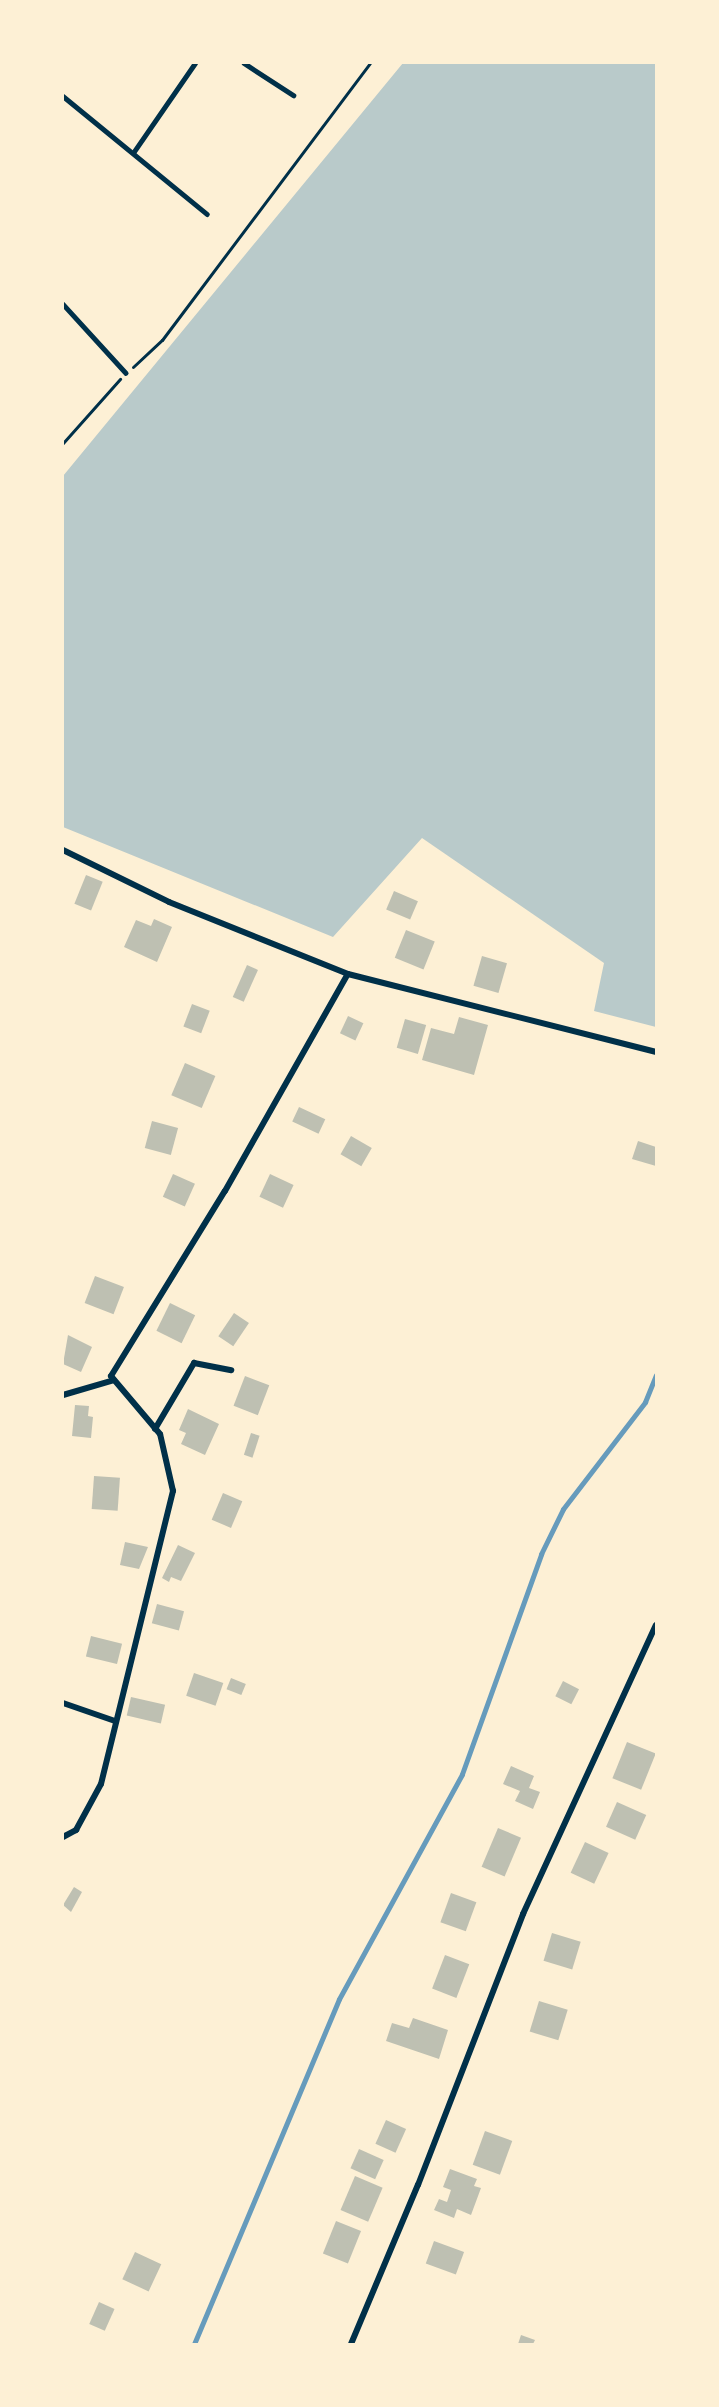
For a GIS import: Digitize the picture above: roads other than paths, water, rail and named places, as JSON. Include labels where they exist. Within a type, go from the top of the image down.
[{"type":"street","points":[[63,850],[169,902],[348,974],[656,1052]]},
{"type":"street","points":[[63,1838],[76,1830],[101,1785],[115,1721],[164,1541],[173,1491],[160,1434],[111,1376],[225,1191],[348,974]]},
{"type":"street","points":[[155,1429],[194,1363],[231,1370]]},
{"type":"street","points":[[63,1395],[114,1380]]},
{"type":"street","points":[[351,2344],[418,2185],[523,1914],[656,1625]]},
{"type":"street","points":[[63,1703],[115,1721]]},
{"type":"lane","points":[[133,153],[195,63]]},
{"type":"lane","points":[[244,63],[293,95]]},
{"type":"lane","points":[[63,96],[207,214]]},
{"type":"lane","points":[[63,304],[126,373]]},
{"type":"waterway","points":[[194,2344],[339,1999],[462,1774],[541,1554],[563,1509],[645,1402],[656,1375]]}]
